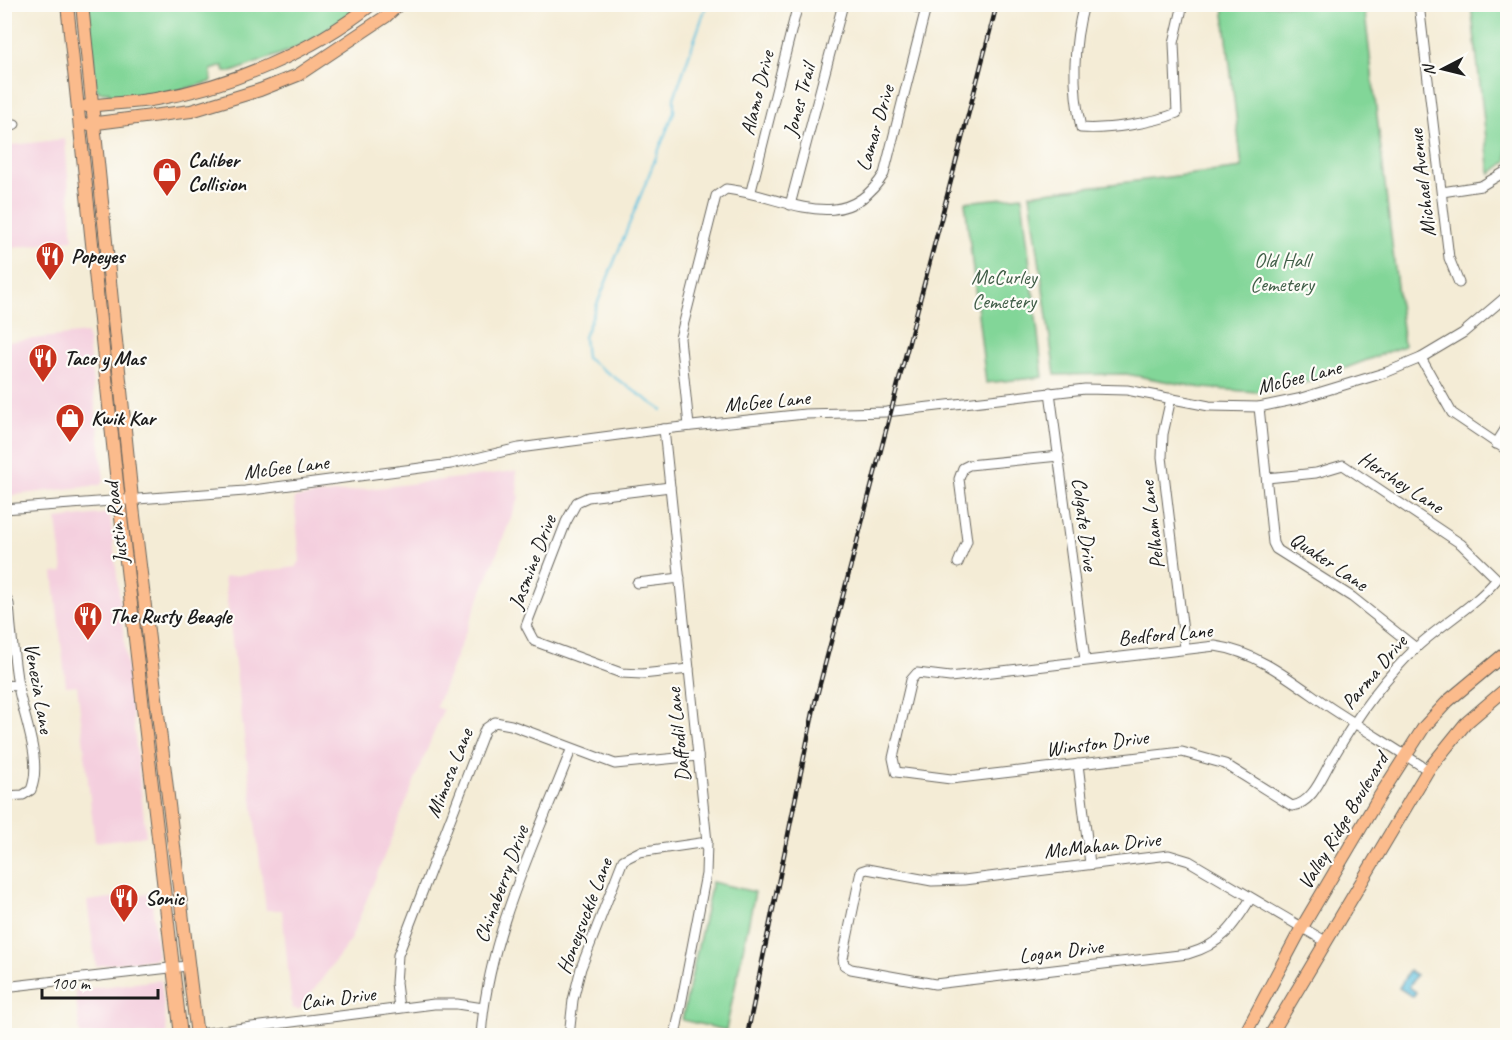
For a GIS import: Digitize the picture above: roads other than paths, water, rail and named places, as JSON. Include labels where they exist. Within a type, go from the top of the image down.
[{"type":"main road","name":"Justin Road","points":[[67,4],[118,500],[181,1035]]},
{"type":"main road","name":"Justin Road","points":[[82,4],[96,124],[132,500],[197,1035]]},
{"type":"main road","points":[[77,108],[154,99],[218,84],[259,70],[351,22],[372,4]]},
{"type":"main road","points":[[79,125],[157,117],[226,102],[298,75],[385,18],[399,4]]},
{"type":"main road","points":[[218,84],[226,102]]},
{"type":"main road","name":"Valley Ridge Boulevard","points":[[1244,1035],[1301,929],[1424,727],[1448,701],[1508,651]]},
{"type":"main road","points":[[1270,1035],[1428,770],[1466,723],[1508,687]]},
{"type":"main road","points":[[143,720],[160,718]]},
{"type":"street","name":"Alamo Drive","points":[[752,191],[798,4]]},
{"type":"street","name":"Jones Trail","points":[[790,205],[843,4]]},
{"type":"street","points":[[905,4],[926,7]]},
{"type":"street","points":[[1084,4],[1076,33],[1074,57],[1078,112],[1082,128],[1094,129],[1166,118],[1177,113],[1173,50],[1184,4]]},
{"type":"street","name":"Michael Avenue","points":[[1419,4],[1449,258],[1459,283]]},
{"type":"street","name":"Lamar Drive","points":[[689,426],[680,338],[716,196],[726,189],[752,191],[790,205],[834,211],[846,208],[874,189],[884,174],[926,7]]},
{"type":"street","points":[[4,130],[15,124]]},
{"type":"street","points":[[1442,192],[1481,186],[1508,170]]},
{"type":"street","name":"McGee Lane","points":[[4,509],[245,491],[425,468],[519,448],[664,429],[805,414],[846,415],[886,412],[1050,392],[1107,388],[1220,407],[1259,407],[1325,391],[1421,358],[1463,333],[1508,295]]},
{"type":"street","points":[[1421,358],[1452,413],[1508,451]]},
{"type":"street","name":"Colgate Drive","points":[[1050,392],[1085,660]]},
{"type":"street","name":"Pelham Lane","points":[[1171,398],[1163,434],[1162,457],[1185,648]]},
{"type":"street","name":"Quaker Lane","points":[[1259,407],[1273,543],[1276,549],[1352,597],[1416,648]]},
{"type":"street","points":[[1496,444],[1508,425]]},
{"type":"street","name":"Daffodil Lane","points":[[664,429],[707,842],[706,874],[675,1035]]},
{"type":"street","points":[[958,563],[967,542],[960,471],[969,465],[1059,456]]},
{"type":"street","name":"Hershey Lane","points":[[1267,478],[1316,473],[1343,465],[1461,544],[1497,579]]},
{"type":"street","name":"Jasmine Drive","points":[[670,487],[588,497],[577,502],[566,522],[526,626],[534,641],[609,670],[642,674],[689,669]]},
{"type":"street","points":[[637,583],[680,578]]},
{"type":"street","name":"Parma Drive","points":[[1298,805],[1304,803],[1310,796],[1354,722],[1381,686],[1416,648],[1453,616],[1485,594],[1497,579]]},
{"type":"street","name":"Venezia Lane","points":[[4,593],[9,604],[18,686],[31,741],[34,770],[31,790],[23,795],[4,796]]},
{"type":"street","name":"Bedford Lane","points":[[893,765],[911,680],[917,673],[924,672],[950,677],[1215,646],[1242,652],[1267,665],[1428,770]]},
{"type":"street","points":[[4,685],[18,686]]},
{"type":"street","name":"Mimosa Lane","points":[[399,1008],[396,983],[398,955],[482,733],[495,722],[511,725],[608,763],[623,765],[698,756]]},
{"type":"street","name":"Chinaberry Drive","points":[[481,1035],[483,1008],[498,937],[571,750]]},
{"type":"street","name":"Winston Drive","points":[[893,765],[896,772],[951,779],[1164,753],[1189,753],[1215,760],[1292,806],[1298,805]]},
{"type":"street","points":[[1078,764],[1090,864]]},
{"type":"street","name":"Honeysuckle Lane","points":[[569,1035],[573,1000],[581,968],[623,860],[639,852],[707,842]]},
{"type":"street","name":"McMahan Drive","points":[[851,969],[844,965],[843,958],[861,871],[872,870],[932,881],[964,880],[1169,855],[1180,857],[1325,941]]},
{"type":"street","name":"Logan Drive","points":[[851,969],[935,984],[1188,954],[1203,950],[1224,937],[1251,898]]},
{"type":"street","points":[[4,987],[187,966]]},
{"type":"street","name":"Cain Drive","points":[[197,1035],[434,1004],[457,1004],[483,1008]]},
{"type":"water","points":[[1409,971],[1416,975],[1409,987],[1416,992],[1413,997],[1399,988]]},
{"type":"waterway","points":[[662,410],[586,358],[584,337],[674,112],[674,98],[707,4]]},
{"type":"railway","points":[[747,1036],[815,703],[997,4]]},
{"type":"place","name":"Caliber Collision","points":[[167,198]]},
{"type":"place","name":"Popeyes","points":[[50,282]]},
{"type":"place","name":"Taco y Mas","points":[[43,384]]},
{"type":"place","name":"Kwik Kar","points":[[70,444]]},
{"type":"place","name":"The Rusty Beagle","points":[[88,642]]},
{"type":"place","name":"Sonic","points":[[124,924]]},
{"type":"park label","name":"Old Hall Cemetery","points":[[1282,272]]},
{"type":"park label","name":"McCurley Cemetery","points":[[1004,289]]}]
